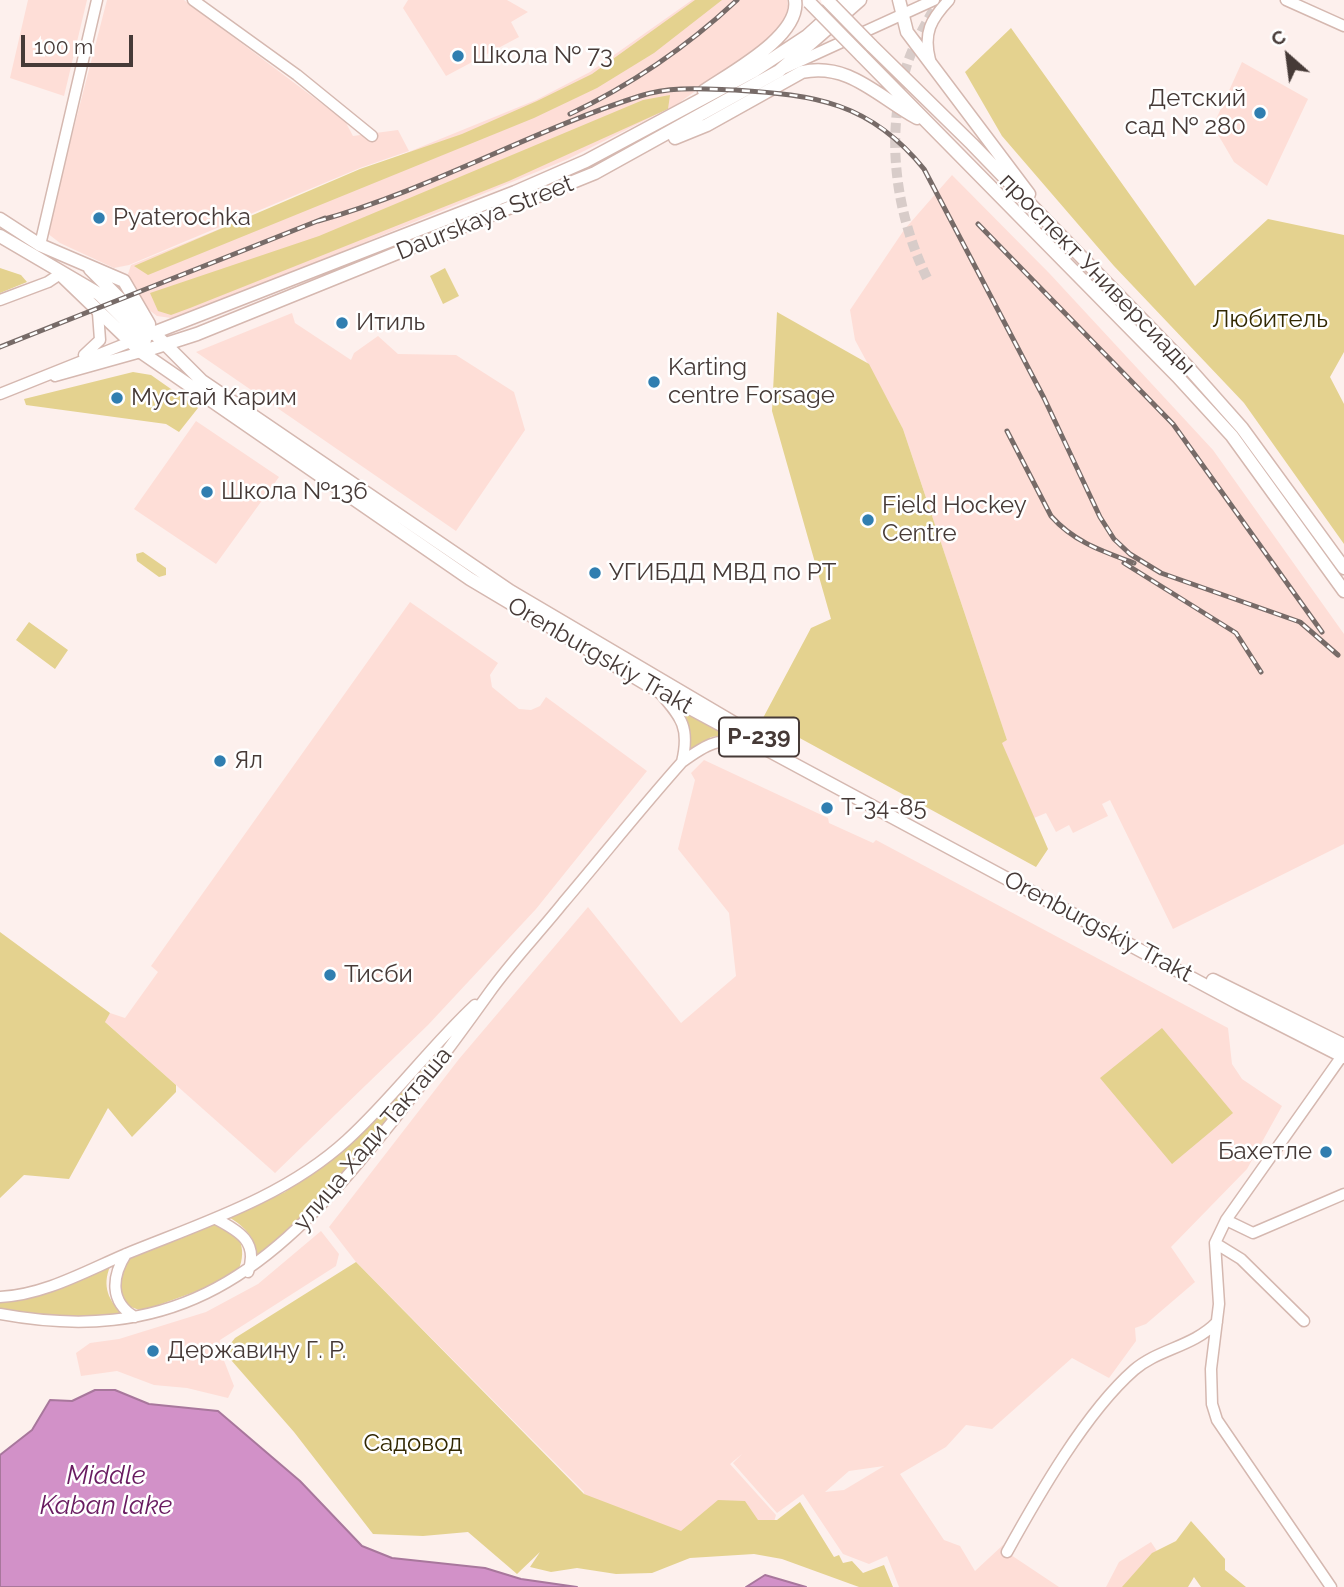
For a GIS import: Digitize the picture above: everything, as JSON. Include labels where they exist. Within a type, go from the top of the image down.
[{"type":"main road","points":[[636,144],[785,33],[795,16],[795,0]]},
{"type":"main road","name":"проспект Универсиады","points":[[827,0],[1051,225],[1242,428],[1344,568]]},
{"type":"main road","points":[[636,144],[772,60],[807,36],[848,0]]},
{"type":"main road","points":[[779,71],[860,0]]},
{"type":"main road","points":[[899,0],[900,16],[907,32],[934,72],[970,113],[1051,225]]},
{"type":"main road","points":[[809,1],[1177,376],[1232,436],[1344,591]]},
{"type":"main road","points":[[636,144],[662,144],[707,125],[791,78],[815,69],[852,76],[932,126]]},
{"type":"main road","name":"Daurskaya Street","points":[[135,340],[636,144],[779,71]]},
{"type":"main road","name":"Daurskaya Street","points":[[141,352],[520,206],[595,173],[636,144]]},
{"type":"main road","points":[[515,192],[520,206]]},
{"type":"main road","name":"Orenburgskiy Trakt","points":[[0,219],[40,245],[90,269],[202,381],[475,568],[625,661],[749,732],[1287,1019],[1343,1053]]},
{"type":"main road","points":[[0,236],[60,274],[98,313],[135,340],[165,344]]},
{"type":"main road","points":[[60,274],[81,281],[99,293],[135,340]]},
{"type":"main road","name":"Orenburgskiy Trakt","points":[[135,340],[141,352],[470,579],[658,691],[1343,1053]]},
{"type":"street","points":[[40,245],[97,0]]},
{"type":"street","points":[[192,0],[297,75],[372,136]]},
{"type":"street","name":"Daurskaya Street","points":[[779,71],[934,0]]},
{"type":"street","points":[[934,72],[927,48],[927,34],[930,22],[950,0]]},
{"type":"street","points":[[1286,0],[1344,26]]},
{"type":"street","points":[[0,300],[48,282],[60,274]]},
{"type":"street","points":[[69,364],[92,350],[100,340],[98,313]]},
{"type":"street","name":"Daurskaya Street","points":[[0,394],[69,364],[135,340]]},
{"type":"street","name":"Daurskaya Street","points":[[16,387],[141,352]]},
{"type":"street","points":[[658,691],[682,720],[686,732],[682,762]]},
{"type":"street","name":"улица Хади Такташа","points":[[0,1314],[63,1322],[135,1317],[186,1302],[248,1272],[293,1235],[348,1177],[400,1113],[490,991],[682,762],[713,742],[727,739],[756,744]]},
{"type":"street","name":"улица Хади Такташа","points":[[0,1297],[43,1288],[216,1219],[287,1183],[346,1140],[446,1031],[490,991]]},
{"type":"street","points":[[1331,1587],[1217,1420],[1212,1404],[1211,1369],[1217,1322],[1214,1243],[1226,1220],[1343,1053]]},
{"type":"street","points":[[1226,1220],[1253,1233],[1344,1194]]},
{"type":"street","points":[[216,1219],[241,1233],[248,1241],[252,1258],[248,1272]]},
{"type":"street","points":[[1214,1243],[1241,1259],[1304,1321]]},
{"type":"street","points":[[126,1254],[115,1276],[116,1293],[124,1309],[135,1317]]},
{"type":"street","points":[[1007,1552],[1044,1488],[1110,1394],[1136,1368],[1203,1337],[1217,1322]]},
{"type":"shaded area","points":[[28,0],[87,0],[64,96],[10,78]]},
{"type":"shaded area","points":[[107,0],[184,0],[345,121],[353,136],[398,130],[409,151],[360,168],[129,265],[114,268],[60,243],[47,233]]},
{"type":"shaded area","name":"Школа № 73","points":[[408,0],[507,0],[528,12],[511,22],[519,37],[446,76],[403,8]]},
{"type":"shaded area","points":[[692,0],[787,0],[788,6],[784,25],[676,105],[568,159],[178,319],[157,316],[139,302],[128,274],[131,265],[536,100],[590,72]]},
{"type":"shaded area","name":"Детский сад № 280","points":[[1242,62],[1308,99],[1267,186],[1234,162],[1213,126]]},
{"type":"shaded area","points":[[952,175],[1050,274],[1213,450],[1344,634],[1344,844],[1173,929],[1110,800],[1102,804],[1108,816],[1073,833],[1069,825],[1056,832],[1046,813],[1034,818],[1001,743],[1007,740],[903,429],[855,340],[850,310],[904,230]]},
{"type":"shaded area","points":[[292,313],[295,323],[351,360],[354,353],[378,336],[398,354],[456,355],[514,392],[525,430],[456,531],[196,352]]},
{"type":"shaded area","name":"Школа №136","points":[[196,421],[279,477],[216,564],[134,509]]},
{"type":"shaded area","points":[[410,602],[498,663],[490,675],[492,687],[519,709],[531,710],[540,706],[546,697],[647,771],[536,909],[428,1025],[275,1173],[104,1021],[110,1013],[125,1018],[158,972],[151,966]]},
{"type":"shaded area","points":[[704,760],[828,818],[829,823],[873,843],[876,840],[1228,1028],[1232,1064],[1242,1079],[1282,1106],[1247,1169],[1171,1247],[1195,1282],[1146,1324],[1135,1328],[1136,1341],[1109,1378],[1072,1358],[992,1429],[966,1425],[946,1447],[900,1474],[944,1540],[960,1546],[975,1571],[1003,1545],[1005,1551],[1059,1587],[899,1587],[887,1556],[869,1564],[843,1554],[803,1494],[777,1513],[733,1463],[742,1454],[730,1464],[776,1515],[765,1552],[581,1514],[584,1492],[356,1262],[329,1227],[459,1059],[588,907],[681,1023],[736,976],[729,913],[678,849],[695,780],[691,773]],"holes":[[[884,1466],[844,1490],[825,1492],[849,1471]]]},
{"type":"shaded area","points":[[321,1231],[339,1254],[336,1266],[220,1340],[219,1348],[234,1386],[228,1398],[187,1388],[154,1385],[117,1371],[81,1376],[76,1353],[90,1343],[119,1339],[206,1312],[258,1284]]},
{"type":"shaded area","points":[[1151,1542],[1157,1551],[1134,1587],[1106,1587],[1119,1562]]},
{"type":"green space","points":[[695,0],[722,0],[654,53],[597,88],[534,118],[148,275],[134,266],[360,169],[462,134],[537,101],[592,74]]},
{"type":"green space","name":"Любитель","points":[[1011,28],[1195,286],[1268,219],[1344,235],[1344,352],[1330,377],[1344,404],[1344,544],[1244,403],[1114,266],[1002,136],[965,72]]},
{"type":"green space","points":[[670,95],[668,109],[509,181],[190,308],[171,315],[158,311],[150,293],[319,236],[643,100]]},
{"type":"green space","points":[[0,268],[21,275],[27,282],[0,293]]},
{"type":"green space","points":[[445,268],[459,296],[443,304],[430,276]]},
{"type":"green space","name":"Field Hockey Centre","points":[[777,312],[869,364],[903,429],[1007,740],[1002,743],[1048,849],[1036,867],[763,718],[811,628],[831,619],[772,411]]},
{"type":"green space","points":[[133,372],[151,375],[198,408],[179,432],[166,424],[26,405],[24,399]]},
{"type":"green space","points":[[143,552],[166,568],[166,575],[159,577],[137,561],[136,554]]},
{"type":"green space","points":[[29,622],[68,650],[55,669],[16,640]]},
{"type":"green space","points":[[675,706],[729,735],[711,737],[686,757],[690,733]]},
{"type":"green space","points":[[0,932],[110,1013],[105,1022],[176,1085],[176,1092],[132,1137],[108,1108],[69,1179],[24,1175],[0,1198]]},
{"type":"green space","points":[[475,1008],[346,1172],[288,1231],[256,1257],[255,1245],[249,1234],[230,1218],[285,1192],[313,1172]]},
{"type":"green space","points":[[1162,1028],[1233,1113],[1172,1164],[1100,1078]]},
{"type":"green space","points":[[211,1224],[228,1228],[239,1238],[242,1254],[238,1271],[211,1286],[142,1311],[131,1307],[118,1295],[120,1267],[125,1260]]},
{"type":"green space","name":"Садовод","points":[[356,1262],[584,1494],[681,1531],[718,1500],[745,1501],[758,1520],[777,1520],[800,1502],[834,1557],[839,1555],[843,1563],[852,1561],[863,1573],[884,1565],[893,1587],[859,1587],[782,1559],[754,1554],[690,1558],[652,1573],[616,1574],[577,1568],[551,1572],[530,1567],[540,1552],[517,1574],[468,1532],[423,1536],[373,1534],[294,1432],[224,1352],[235,1338]]},
{"type":"green space","points":[[110,1267],[108,1293],[124,1314],[80,1318],[0,1310],[0,1300]]},
{"type":"green space","points":[[1191,1521],[1225,1559],[1225,1570],[1246,1587],[1201,1587],[1194,1577],[1188,1587],[1122,1587],[1152,1553],[1176,1541]]},
{"type":"water","name":"Middle Kaban lake","points":[[95,1390],[115,1390],[149,1404],[218,1411],[300,1481],[362,1546],[392,1558],[485,1568],[521,1579],[577,1587],[0,1587],[0,1455],[32,1430],[50,1400],[72,1401]]},
{"type":"water","points":[[765,1575],[806,1587],[746,1587]]},
{"type":"tunnel","points":[[927,278],[916,253],[901,202],[895,148],[896,121],[909,59],[939,0]]},
{"type":"railway","points":[[570,114],[658,63],[699,33],[737,0]]},
{"type":"railway","points":[[318,221],[400,193],[599,110],[652,93],[688,89],[735,90],[791,95],[839,106],[883,129],[924,169],[1044,398],[1100,517],[1114,539],[1130,554],[1161,573],[1300,622],[1338,655]]},
{"type":"railway","points":[[0,347],[325,218]]},
{"type":"railway","points":[[978,224],[1173,424],[1322,632]]},
{"type":"railway","points":[[1007,431],[1051,516],[1079,539],[1134,563]]},
{"type":"railway","points":[[1124,563],[1236,633],[1261,672]]},
{"type":"place","name":"Школа № 73","points":[[458,56]]},
{"type":"place","name":"Детский сад № 280","points":[[1260,113]]},
{"type":"place","name":"Pyaterochka","points":[[99,218]]},
{"type":"place","name":"Итиль","points":[[342,323]]},
{"type":"place","name":"Karting centre Forsage","points":[[654,382]]},
{"type":"place","name":"Мустай Карим","points":[[117,398]]},
{"type":"place","name":"Школа №136","points":[[207,492]]},
{"type":"place","name":"Field Hockey Centre","points":[[868,520]]},
{"type":"place","name":"УГИБДД МВД по РТ","points":[[595,573]]},
{"type":"place","name":"Ял","points":[[220,761]]},
{"type":"place","name":"T-34-85","points":[[827,808]]},
{"type":"place","name":"Тисби","points":[[330,975]]},
{"type":"place","name":"Бахетле","points":[[1326,1152]]},
{"type":"place","name":"Державину Г. Р.","points":[[153,1351]]}]
